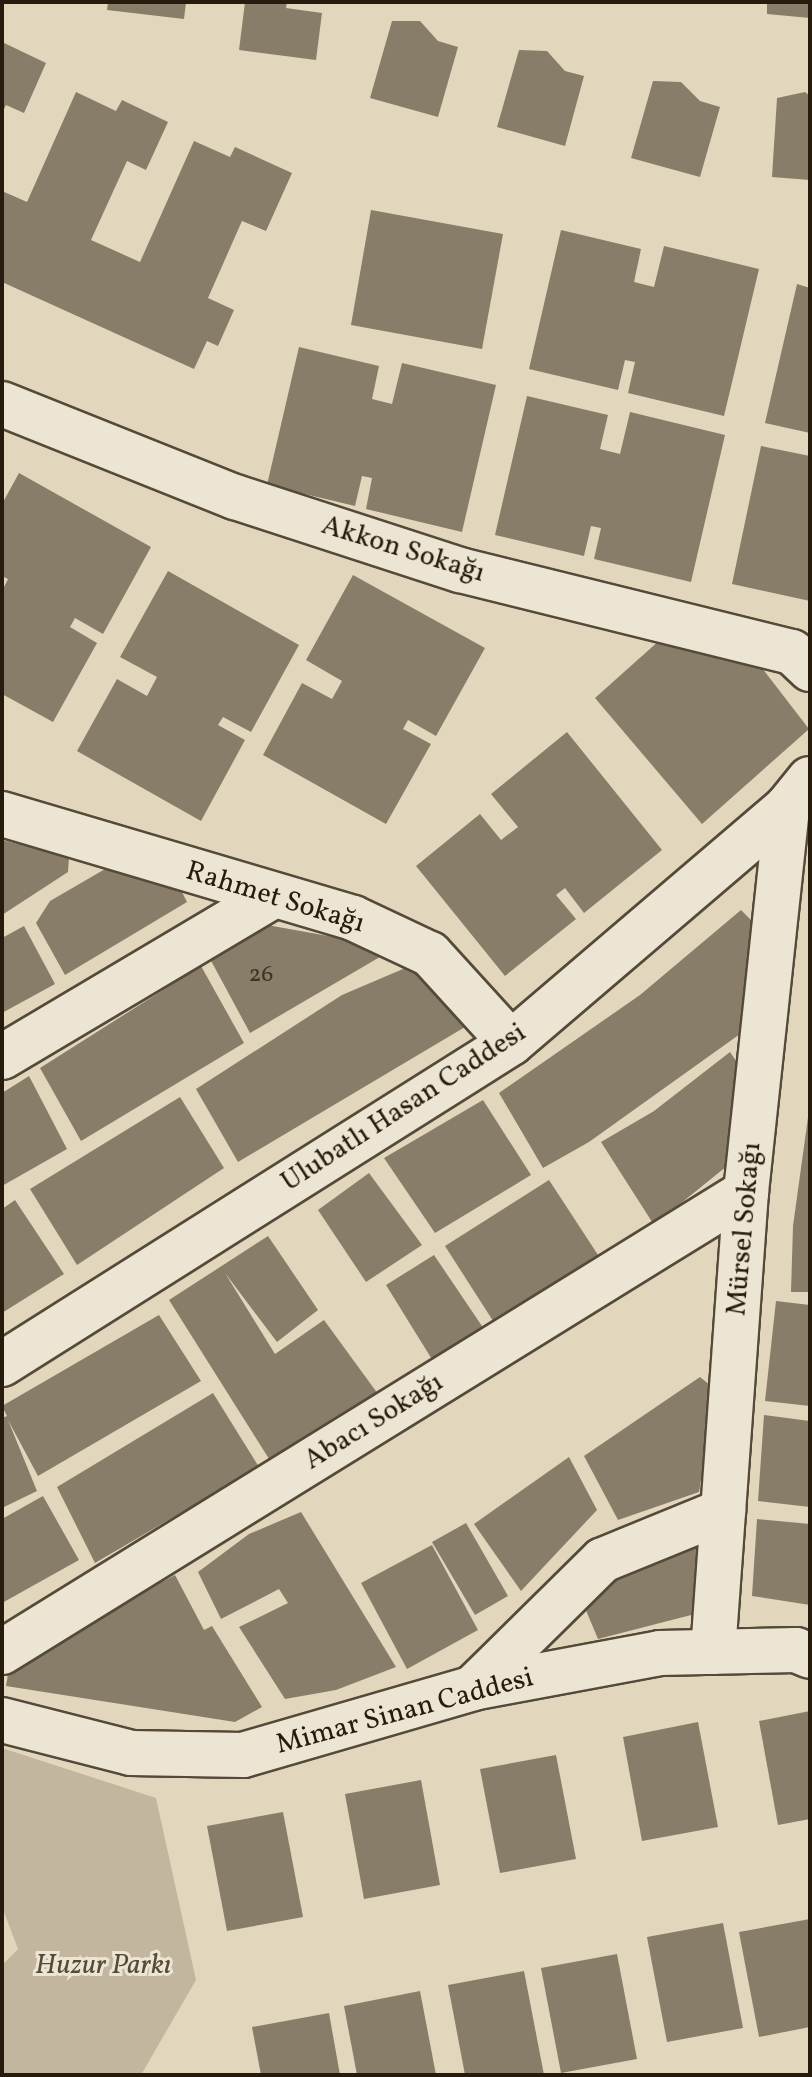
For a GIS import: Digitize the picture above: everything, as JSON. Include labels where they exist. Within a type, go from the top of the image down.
[{"type":"street","name":"Akkon Sokağı","points":[[2,404],[235,497],[460,570],[792,652],[810,669]]},
{"type":"street","name":"Ulubatlı Hasan Caddesi","points":[[2,1364],[511,1043],[798,793]]},
{"type":"street","name":"Mürsel Sokağı","points":[[713,1652],[746,1192],[798,793]]},
{"type":"street","name":"Rahmet Sokağı","points":[[2,814],[353,918],[430,954],[511,1043]]},
{"type":"street","points":[[2,1057],[273,896]]},
{"type":"street","name":"Abacı Sokağı","points":[[2,1652],[746,1192]]},
{"type":"street","points":[[473,1688],[603,1560],[723,1511]]},
{"type":"street","name":"Mimar Sinan Caddesi","points":[[2,1720],[131,1753],[243,1755],[473,1688],[660,1653],[796,1650],[810,1656]]},
{"type":"green space","name":"Huzur Parkı","points":[[2,1748],[156,1798],[196,1980],[141,2075],[2,2075],[2,1965],[18,1949],[2,1907]]},
{"type":"building","points":[[108,2],[186,2],[184,19],[107,10]]},
{"type":"building","points":[[245,2],[287,2],[286,8],[322,13],[316,60],[239,50]]},
{"type":"building","points":[[767,2],[810,2],[810,18],[767,14]]},
{"type":"building","points":[[392,21],[420,21],[438,41],[458,47],[438,117],[370,98]]},
{"type":"building","points":[[2,42],[46,63],[24,113],[6,105],[2,113]]},
{"type":"building","points":[[519,50],[547,51],[565,71],[584,76],[565,146],[497,127]]},
{"type":"building","points":[[653,81],[681,82],[700,101],[720,107],[700,177],[631,158]]},
{"type":"building","points":[[76,92],[116,111],[122,100],[168,122],[146,170],[127,161],[91,240],[140,262],[194,141],[230,157],[235,147],[292,173],[266,231],[242,221],[208,298],[234,310],[218,346],[207,341],[194,369],[2,282],[2,191],[27,202]]},
{"type":"building","points":[[805,92],[810,96],[810,180],[772,177],[777,98]]},
{"type":"building","points":[[371,210],[503,234],[482,349],[351,325]]},
{"type":"building","points":[[561,230],[641,249],[634,282],[654,287],[664,246],[759,269],[724,416],[628,393],[635,362],[625,360],[618,390],[529,369]]},
{"type":"building","points":[[797,284],[810,288],[810,433],[765,423]]},
{"type":"building","points":[[299,347],[379,366],[372,399],[392,404],[402,363],[496,385],[462,532],[366,509],[372,478],[362,476],[355,506],[267,485]]},
{"type":"building","points":[[527,396],[608,415],[600,449],[620,454],[630,412],[725,435],[691,582],[594,559],[601,528],[591,526],[584,556],[495,535]]},
{"type":"building","points":[[761,446],[810,456],[810,601],[732,584]]},
{"type":"building","points":[[19,473],[151,547],[103,634],[75,618],[70,627],[97,643],[53,722],[2,694],[2,591],[8,579],[2,576],[2,504]]},
{"type":"building","points":[[168,571],[299,645],[251,732],[223,717],[218,725],[245,740],[201,821],[77,751],[117,679],[147,696],[157,677],[120,657]]},
{"type":"building","points":[[353,575],[485,648],[436,736],[408,720],[403,729],[431,744],[386,824],[263,755],[302,683],[332,699],[342,681],[306,660]]},
{"type":"building","points":[[661,639],[762,668],[809,729],[702,824],[595,698]]},
{"type":"building","points":[[567,732],[662,850],[584,913],[565,888],[556,895],[576,919],[505,976],[416,866],[480,814],[501,840],[518,827],[491,794]]},
{"type":"building","points":[[2,840],[69,857],[68,872],[2,915]]},
{"type":"building","points":[[112,865],[176,880],[187,902],[65,975],[36,923],[50,901]]},
{"type":"building","points":[[741,910],[759,928],[740,1034],[589,1142],[543,1168],[499,1093],[640,995]]},
{"type":"building","points":[[267,925],[373,944],[385,954],[250,1033],[209,957]]},
{"type":"building","points":[[24,926],[55,984],[2,1013],[2,938]]},
{"type":"building","points":[[201,966],[244,1043],[81,1141],[40,1068]]},
{"type":"building","points":[[410,966],[465,1027],[238,1162],[196,1089],[342,995]]},
{"type":"building","points":[[730,1052],[745,1074],[732,1162],[654,1225],[601,1142],[654,1111]]},
{"type":"building","points":[[29,1076],[67,1149],[2,1186],[2,1093]]},
{"type":"building","points":[[180,1097],[224,1168],[77,1265],[30,1189]]},
{"type":"building","points":[[483,1100],[531,1175],[435,1233],[384,1158]]},
{"type":"building","points":[[810,1103],[810,1292],[791,1292],[793,1226]]},
{"type":"building","points":[[369,1173],[422,1245],[366,1282],[318,1210]]},
{"type":"building","points":[[549,1180],[600,1258],[495,1324],[445,1246]]},
{"type":"building","points":[[15,1200],[64,1274],[2,1313],[2,1209]]},
{"type":"building","points":[[268,1236],[318,1310],[277,1342],[225,1273],[275,1354],[324,1320],[378,1394],[271,1462],[169,1300]]},
{"type":"building","points":[[434,1255],[486,1332],[433,1361],[386,1285]]},
{"type":"building","points":[[776,1301],[810,1305],[810,1406],[765,1401]]},
{"type":"building","points":[[159,1315],[201,1381],[38,1476],[8,1420],[37,1491],[2,1508],[2,1418],[7,1416],[2,1406]]},
{"type":"building","points":[[700,1377],[716,1390],[699,1492],[618,1520],[584,1456]]},
{"type":"building","points":[[213,1393],[259,1467],[95,1563],[57,1487]]},
{"type":"building","points":[[764,1415],[810,1421],[810,1507],[758,1501]]},
{"type":"building","points":[[569,1457],[597,1510],[521,1591],[474,1524]]},
{"type":"building","points":[[43,1496],[79,1560],[2,1603],[2,1519]]},
{"type":"building","points":[[301,1512],[396,1667],[336,1690],[285,1699],[239,1627],[288,1603],[279,1589],[221,1619],[198,1572],[249,1534]]},
{"type":"building","points":[[757,1519],[810,1524],[810,1605],[752,1596]]},
{"type":"building","points":[[466,1523],[508,1596],[475,1615],[432,1542]]},
{"type":"building","points":[[432,1545],[478,1630],[407,1669],[361,1583]]},
{"type":"building","points":[[701,1546],[695,1614],[598,1639],[585,1608],[628,1568]]},
{"type":"building","points":[[175,1575],[204,1630],[212,1626],[262,1707],[235,1722],[6,1686],[10,1662]]},
{"type":"building","points":[[810,1711],[810,1819],[778,1825],[759,1721]]},
{"type":"building","points":[[698,1722],[718,1827],[642,1841],[623,1737]]},
{"type":"building","points":[[556,1755],[576,1859],[500,1873],[480,1769]]},
{"type":"building","points":[[421,1780],[440,1885],[364,1899],[345,1794]]},
{"type":"building","points":[[283,1812],[303,1917],[227,1931],[207,1826]]},
{"type":"building","points":[[810,1919],[810,2027],[759,2037],[739,1932]]},
{"type":"building","points":[[723,1923],[743,2028],[667,2042],[647,1937]]},
{"type":"building","points":[[617,1954],[637,2059],[561,2073],[541,1968]]},
{"type":"building","points":[[524,1971],[544,2075],[465,2075],[448,1985]]},
{"type":"building","points":[[420,1991],[436,2075],[357,2075],[344,2006]]},
{"type":"building","points":[[329,2013],[340,2075],[261,2075],[252,2027]]}]
